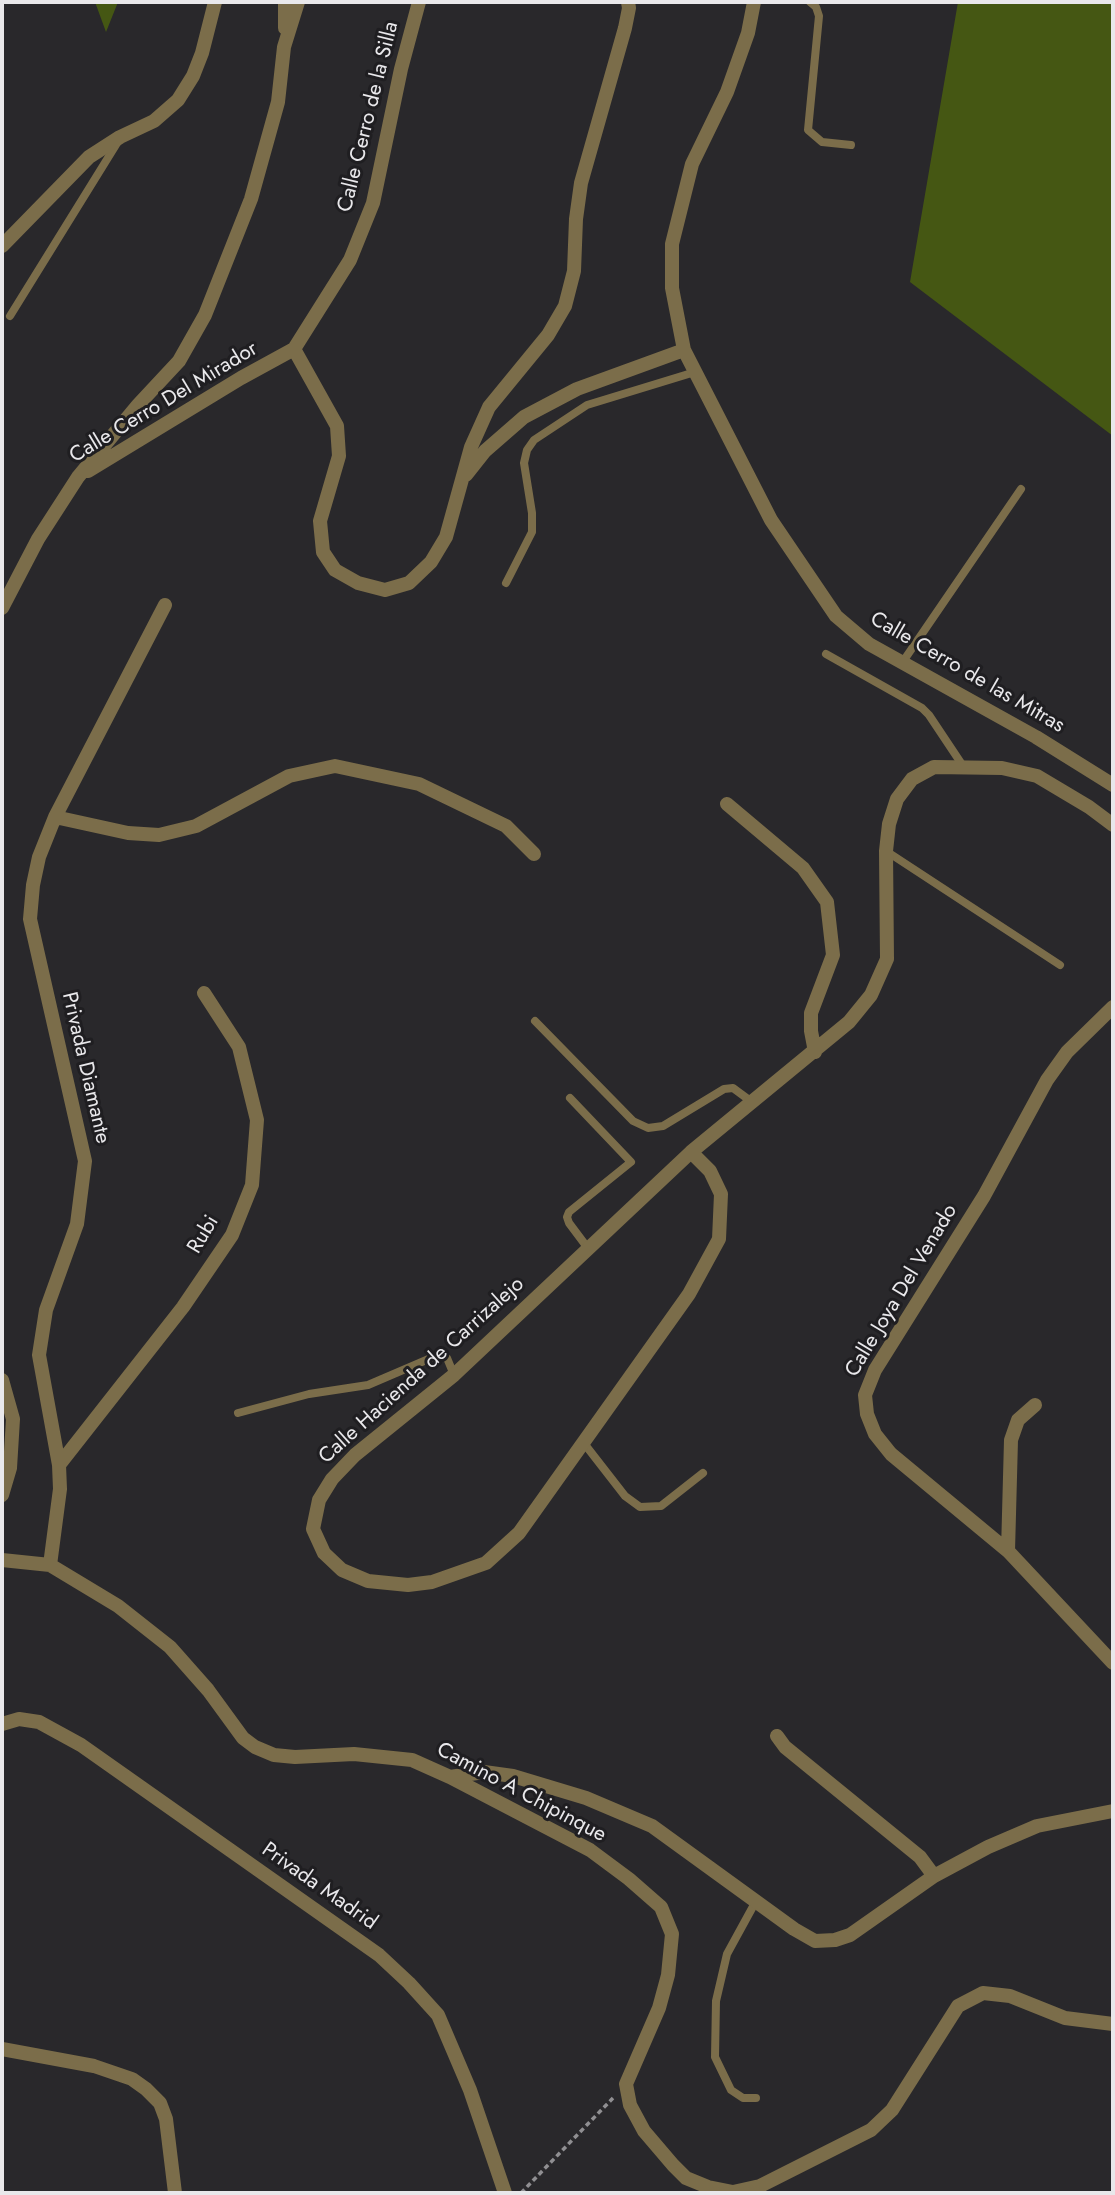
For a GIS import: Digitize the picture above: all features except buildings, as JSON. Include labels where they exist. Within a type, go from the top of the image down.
[{"type":"street","points":[[2,246],[89,157],[120,137],[154,121],[178,100],[193,76],[215,2]]},
{"type":"street","points":[[78,477],[179,361],[205,315],[251,199],[278,102],[284,47],[285,2]]},
{"type":"street","points":[[284,47],[298,2]]},
{"type":"street","name":"Calle Cerro de la Silla","points":[[294,349],[349,260],[373,203],[401,69],[419,2]]},
{"type":"street","name":"Calle Cerro de las Mitras","points":[[754,2],[748,33],[727,92],[692,164],[671,244],[672,288],[684,350],[771,520],[836,616],[869,644],[1036,737],[1113,785]]},
{"type":"street","points":[[294,349],[337,426],[339,456],[320,521],[323,552],[335,570],[358,583],[386,590],[410,583],[431,562],[446,537],[471,447],[489,407],[548,335],[565,306],[574,271],[576,219],[581,183],[630,4]]},
{"type":"street","name":"Calle Cerro Del Mirador","points":[[2,608],[38,539],[78,477],[294,349]]},
{"type":"street","points":[[461,481],[485,451],[524,417],[577,389],[684,350]]},
{"type":"street","name":"Privada Diamante","points":[[50,1565],[60,1489],[59,1465],[39,1355],[46,1310],[77,1224],[85,1161],[30,919],[33,885],[39,857],[55,817],[165,604]]},
{"type":"street","points":[[55,817],[128,833],[159,835],[196,826],[289,776],[335,766],[419,783],[506,826],[534,854]]},
{"type":"street","name":"Calle Hacienda de Carrizalejo","points":[[691,1152],[710,1171],[721,1194],[719,1239],[690,1294],[519,1533],[486,1563],[448,1578],[408,1585],[368,1581],[342,1570],[324,1553],[313,1529],[318,1500],[332,1479],[355,1455],[454,1375],[691,1152],[849,1022],[871,995],[887,959],[886,851],[889,824],[897,799],[912,779],[934,767],[963,766],[1002,768],[1037,776],[1113,825]]},
{"type":"street","points":[[727,804],[803,868],[827,902],[833,955],[811,1013],[815,1052]]},
{"type":"street","name":"Rubi","points":[[59,1465],[183,1307],[232,1235],[252,1185],[257,1120],[239,1047],[204,993]]},
{"type":"street","name":"Calle Joya Del Venado","points":[[1113,1007],[1067,1052],[1047,1080],[984,1196],[875,1370],[865,1395],[867,1415],[875,1434],[891,1454],[1009,1551],[1113,1663]]},
{"type":"street","points":[[2,1380],[13,1419],[10,1468],[2,1495]]},
{"type":"street","points":[[1009,1551],[1011,1440],[1018,1420],[1035,1405]]},
{"type":"street","name":"Camino A Chipinque","points":[[2,1560],[50,1565],[118,1606],[170,1647],[208,1690],[243,1738],[255,1747],[274,1755],[295,1757],[354,1754],[412,1760],[590,1850],[629,1879],[661,1907],[672,1934],[668,1975],[659,2008],[626,2084]]},
{"type":"street","name":"Privada Madrid","points":[[2,1724],[19,1718],[40,1722],[80,1745],[379,1955],[438,2015],[470,2090],[505,2193]]},
{"type":"street","points":[[777,1736],[785,1747],[920,1857],[934,1876]]},
{"type":"street","points":[[450,1777],[484,1772],[513,1776],[586,1798],[652,1826],[794,1929],[815,1941],[850,1936],[934,1876],[988,1847],[1037,1826],[1113,1811]]},
{"type":"street","points":[[626,2084],[630,2105],[644,2131],[673,2165],[686,2178],[708,2187],[733,2192],[760,2186],[871,2130],[892,2110],[958,2006],[982,1993],[1010,1996],[1065,2018],[1113,2024]]},
{"type":"street","points":[[2,2049],[94,2066],[132,2079],[146,2089],[160,2103],[166,2119],[175,2193]]},
{"type":"lane","points":[[810,2],[816,7],[819,16],[808,130],[822,142],[851,145]]},
{"type":"lane","points":[[10,316],[120,137]]},
{"type":"lane","points":[[506,583],[532,532],[532,513],[524,463],[527,450],[534,440],[587,405],[695,372]]},
{"type":"lane","points":[[902,663],[1021,489]]},
{"type":"lane","points":[[826,654],[922,708],[963,766]]},
{"type":"lane","points":[[886,851],[1060,965]]},
{"type":"lane","points":[[535,1020],[633,1121],[648,1128],[663,1126],[724,1089],[733,1088],[752,1102]]},
{"type":"lane","points":[[570,1098],[631,1161],[569,1212],[569,1223],[587,1247]]},
{"type":"lane","points":[[237,1413],[309,1394],[368,1385],[438,1355],[447,1358],[454,1375]]},
{"type":"lane","points":[[583,1442],[625,1496],[640,1507],[662,1506],[704,1473]]},
{"type":"lane","points":[[756,1901],[727,1954],[716,2001],[715,2057],[731,2090],[743,2098],[756,2098]]},
{"type":"path","points":[[520,2193],[626,2084]]},
{"type":"green space","points":[[95,2],[118,2],[106,32]]},
{"type":"green space","points":[[958,2],[1113,2],[1113,436],[910,282]]}]
